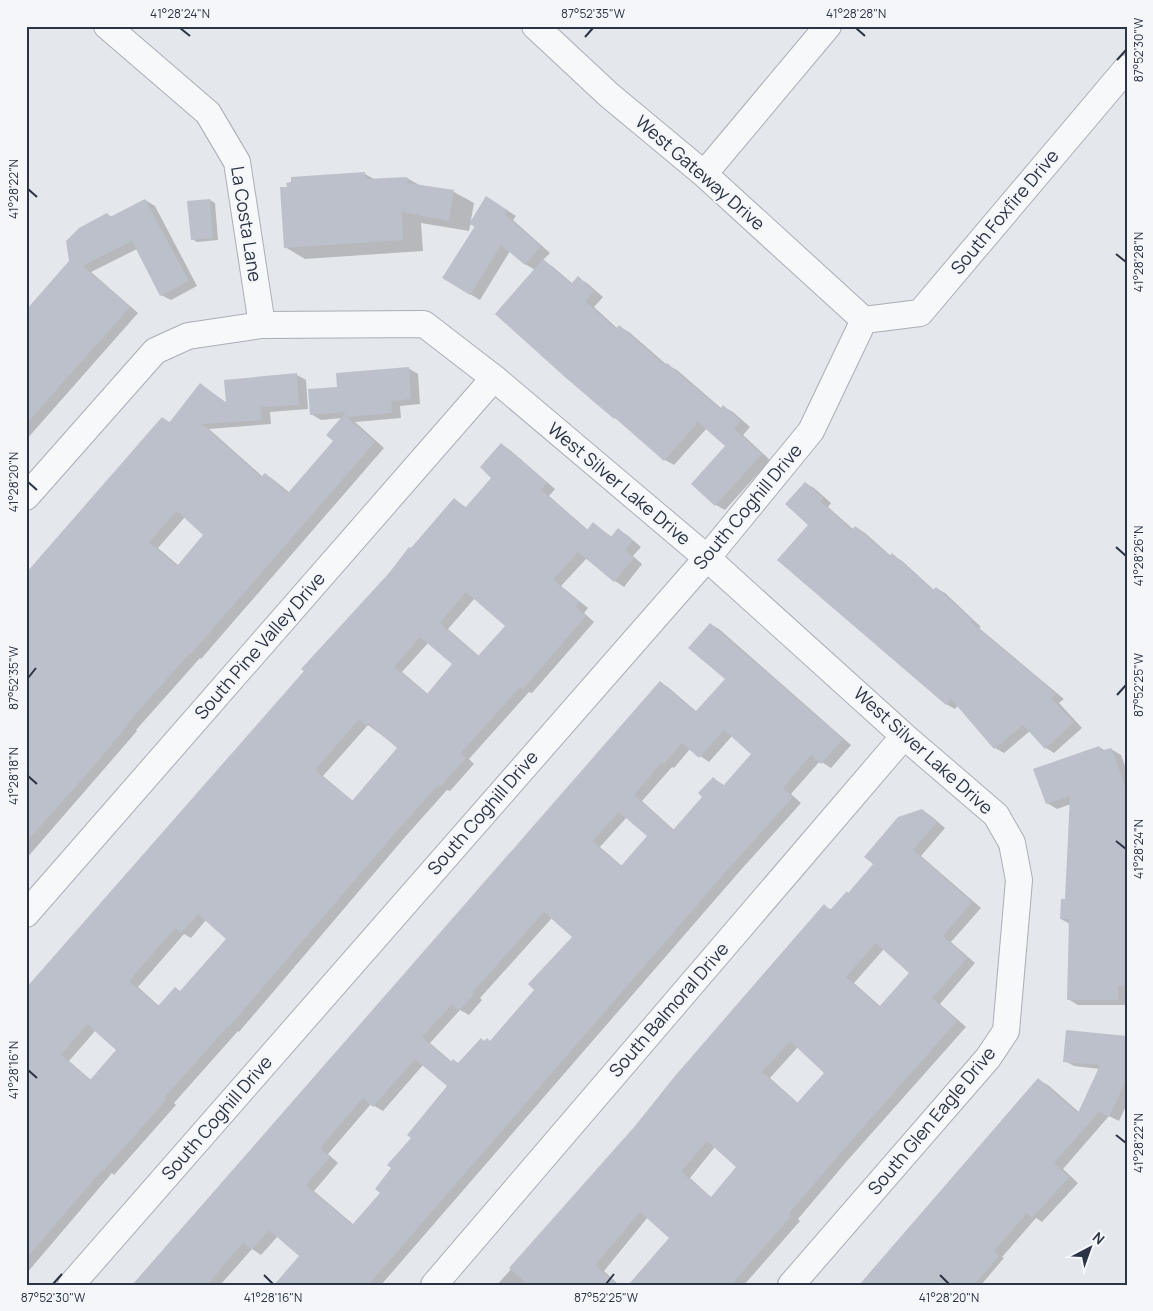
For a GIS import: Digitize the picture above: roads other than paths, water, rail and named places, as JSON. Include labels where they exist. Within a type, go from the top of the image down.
[{"type":"street","name":"La Costa Lane","points":[[107,26],[208,113],[237,162],[262,326]]},
{"type":"street","name":"West Gateway Drive","points":[[535,26],[609,95],[704,174],[864,320]]},
{"type":"street","points":[[704,174],[828,26]]},
{"type":"street","name":"South Foxfire Drive","points":[[864,320],[920,313],[1127,68]]},
{"type":"street","name":"South Coghill Drive","points":[[71,1285],[706,558],[811,431],[864,320]]},
{"type":"street","name":"West Silver Lake Drive","points":[[26,497],[155,351],[188,336],[262,326],[424,324],[494,378],[706,558],[904,736],[996,815],[1012,843]]},
{"type":"street","name":"South Pine Valley Drive","points":[[26,914],[494,378]]},
{"type":"street","name":"South Balmoral Drive","points":[[434,1285],[904,736]]},
{"type":"street","name":"South Glen Eagle Drive","points":[[791,1285],[988,1058],[1006,1031],[1019,880],[1012,843]]}]
